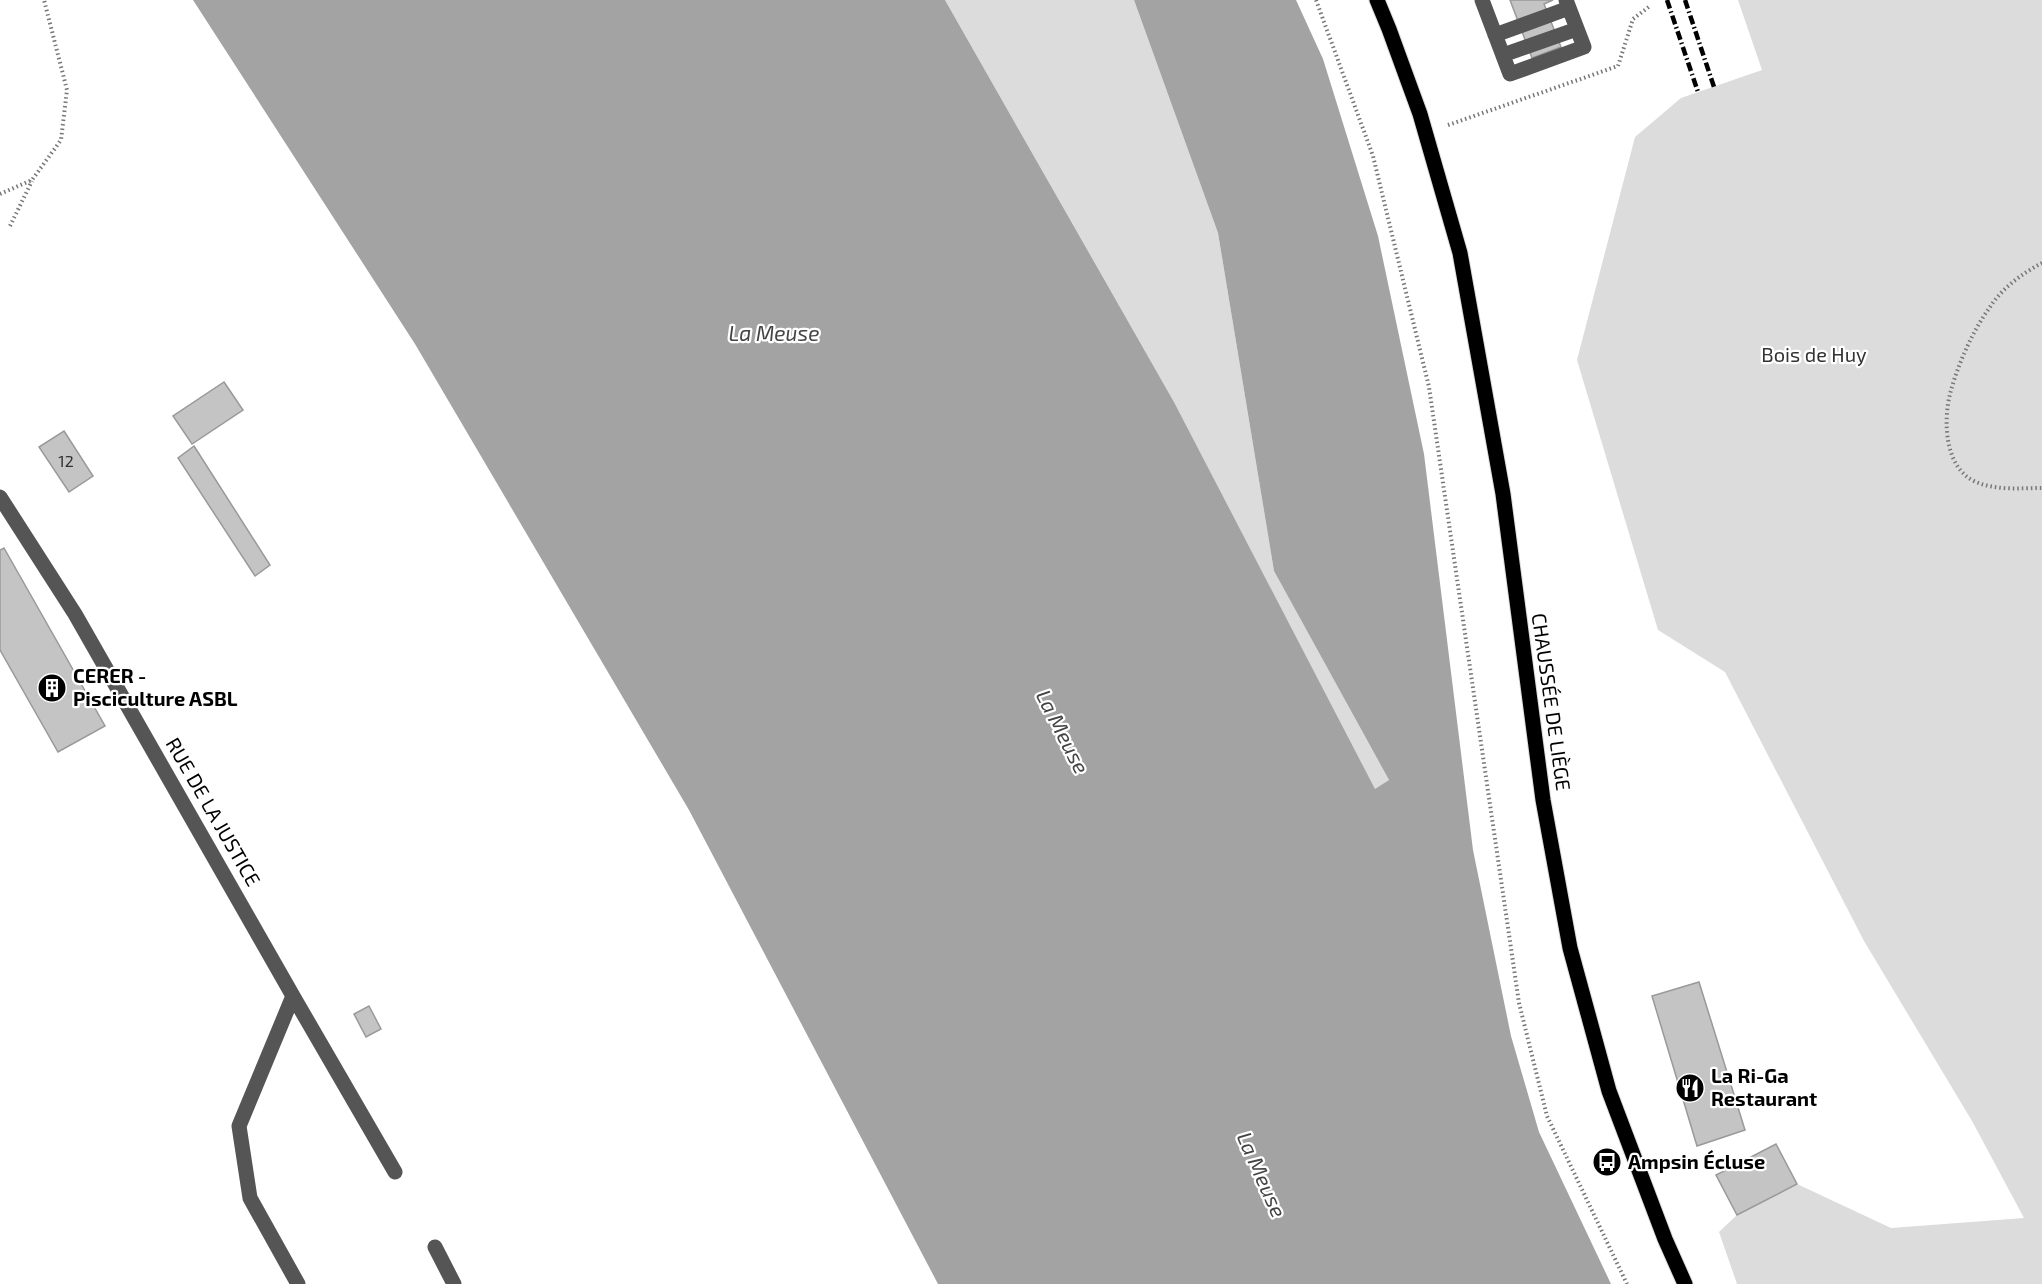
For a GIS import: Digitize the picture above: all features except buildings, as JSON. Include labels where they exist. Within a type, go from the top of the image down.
[{"type":"main road","name":"CHAUSSÉE DE LIÈGE","points":[[1377,0],[1420,114],[1462,264],[1503,494],[1543,800],[1570,948],[1609,1090],[1665,1239],[1685,1284]]},
{"type":"street","points":[[1482,0],[1495,35],[1510,74],[1584,47],[1568,4],[1495,35]]},
{"type":"street","name":"RUE DE LA JUSTICE","points":[[0,496],[75,614],[395,1172]]},
{"type":"street","points":[[293,996],[239,1126],[250,1198],[298,1284]]},
{"type":"street","points":[[435,1246],[454,1284]]},
{"type":"path","points":[[10,226],[32,180],[61,140],[67,90],[44,0]]},
{"type":"path","points":[[1316,0],[1373,156],[1430,387],[1522,1014],[1547,1116],[1627,1284]]},
{"type":"path","points":[[0,194],[32,180]]},
{"type":"path","points":[[2042,263],[2022,274],[1990,305],[1966,348],[1950,396],[1947,438],[1956,465],[1973,480],[2002,489],[2042,488]]},
{"type":"green space","points":[[945,0],[1134,0],[1218,233],[1274,571],[1389,780],[1375,790],[1174,402]]},
{"type":"green space","name":"Bois de Huy","points":[[1738,0],[2042,0],[2042,1284],[1737,1284],[1719,1232],[1737,1215],[1797,1184],[1891,1228],[2024,1218],[1972,1121],[1864,941],[1725,672],[1658,630],[1577,360],[1635,137],[1681,98],[1762,70]]},
{"type":"water","name":"La Meuse","points":[[193,0],[945,0],[1174,402],[1375,789],[1389,780],[1274,571],[1218,233],[1134,0],[1296,0],[1323,59],[1378,236],[1424,454],[1473,850],[1511,1036],[1539,1132],[1611,1284],[938,1284],[689,810],[415,344]]},
{"type":"railway","points":[[1667,0],[1698,92]]},
{"type":"railway","points":[[1685,0],[1714,87]]},
{"type":"place","name":"CERER - Pisciculture ASBL","points":[[52,688]]},
{"type":"place","name":"La Ri-Ga Restaurant","points":[[1690,1088]]},
{"type":"place","name":"Ampsin Écluse","points":[[1607,1162]]}]
